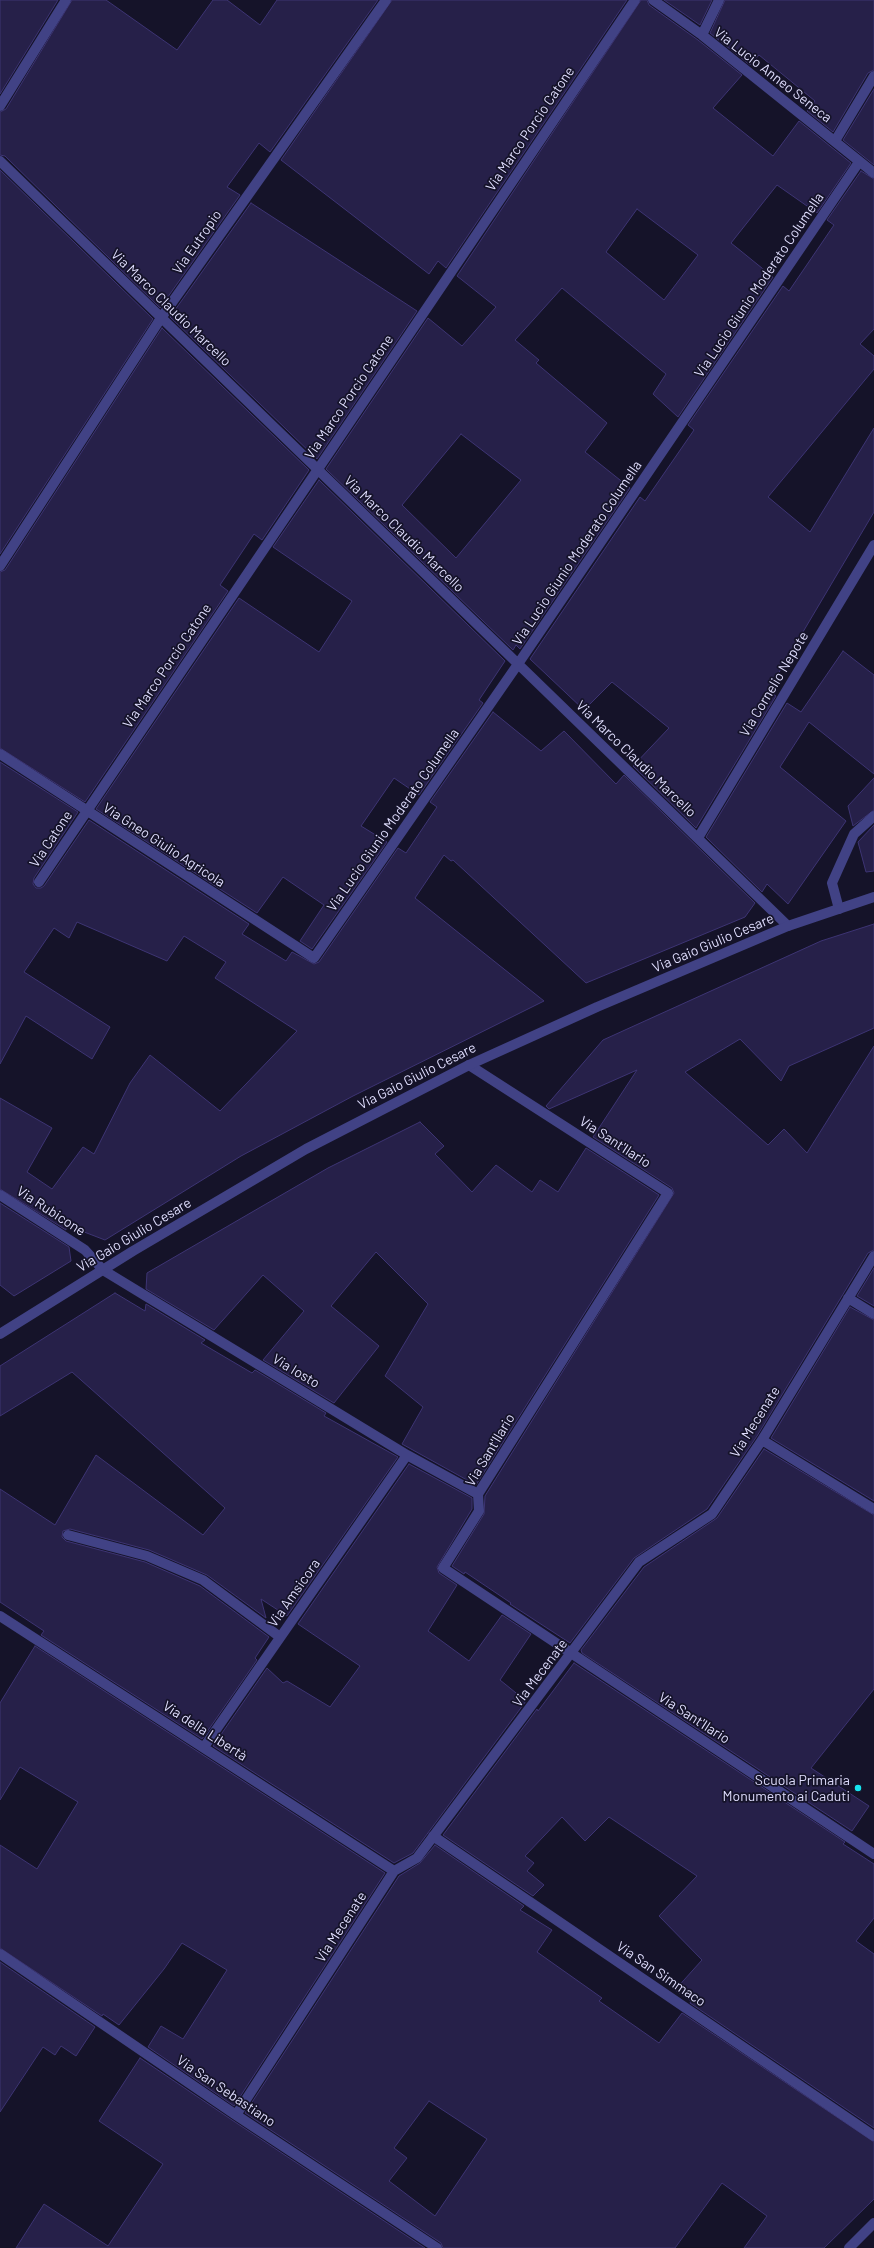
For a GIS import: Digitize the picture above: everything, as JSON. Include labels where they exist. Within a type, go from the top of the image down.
[{"type":"street","points":[[0,106],[66,0]]},
{"type":"street","name":"Via Eutropio","points":[[0,566],[161,318],[386,0]]},
{"type":"street","name":"Via Marco Porcio Catone","points":[[86,811],[635,0]]},
{"type":"street","name":"Via Lucio Anneo Seneca","points":[[653,0],[702,36],[835,141],[874,174]]},
{"type":"street","points":[[702,36],[719,0]]},
{"type":"street","points":[[835,141],[874,76]]},
{"type":"street","name":"Via Marco Claudio Marcello","points":[[0,161],[788,926]]},
{"type":"street","name":"Via Lucio Giunio Moderato Columella","points":[[314,958],[518,664],[859,162]]},
{"type":"street","name":"Via Cornelio Nepote","points":[[698,838],[874,546]]},
{"type":"street","name":"Via Gneo Giulio Agricola","points":[[0,754],[314,958]]},
{"type":"street","name":"Via Catone","points":[[39,882],[86,811]]},
{"type":"street","points":[[839,909],[832,882],[854,834],[874,816]]},
{"type":"street","name":"Via Gaio Giulio Cesare","points":[[0,1334],[103,1270],[306,1149],[469,1065],[597,1007],[788,926],[874,897]]},
{"type":"street","name":"Via Sant'Ilario","points":[[469,1065],[668,1193],[478,1494],[479,1511],[443,1568],[874,1854]]},
{"type":"street","name":"Via Rubicone","points":[[0,1195],[85,1250],[103,1270]]},
{"type":"street","name":"Via Mecenate","points":[[236,2115],[394,1872],[418,1858],[433,1836],[572,1654],[639,1562],[712,1514],[762,1440],[874,1256]]},
{"type":"street","name":"Via Iosto","points":[[103,1270],[407,1455],[478,1494]]},
{"type":"street","points":[[848,1298],[874,1314]]},
{"type":"street","points":[[762,1440],[874,1509]]},
{"type":"street","name":"Via Amsicora","points":[[204,1747],[407,1455]]},
{"type":"street","points":[[68,1535],[147,1556],[202,1580],[280,1637]]},
{"type":"street","name":"Via della Libertà","points":[[0,1616],[204,1747],[394,1872]]},
{"type":"street","name":"Via San Simmaco","points":[[433,1836],[874,2136]]},
{"type":"street","name":"Via San Sebastiano","points":[[0,1954],[236,2115],[437,2248]]},
{"type":"street","points":[[849,2248],[874,2223]]},
{"type":"building","points":[[0,0],[58,0],[0,94]]},
{"type":"building","points":[[72,0],[106,0],[177,50],[213,0],[227,0],[260,25],[277,0],[378,0],[270,152],[259,143],[227,187],[240,195],[160,308],[5,156],[0,155],[0,112],[6,109]]},
{"type":"building","points":[[392,0],[627,0],[446,268],[438,261],[429,274],[281,160]]},
{"type":"building","points":[[641,0],[647,0],[649,5],[698,40],[742,75],[713,108],[773,156],[799,121],[851,163],[817,213],[777,185],[731,243],[773,277],[678,417],[653,394],[666,374],[562,288],[515,340],[539,360],[536,363],[607,423],[585,452],[630,488],[520,649],[516,645],[513,650],[326,469],[428,318],[462,346],[496,307],[457,276]],"holes":[[[637,209],[698,255],[664,300],[606,252]],[[461,434],[521,480],[456,558],[402,505]]]},
{"type":"building","points":[[664,0],[712,0],[700,25]]},
{"type":"building","points":[[725,0],[874,0],[874,70],[868,73],[833,132],[807,111],[815,101],[759,55],[750,65],[710,33]]},
{"type":"building","points":[[874,89],[874,165],[843,140]]},
{"type":"building","points":[[0,170],[153,319],[0,554]]},
{"type":"building","points":[[861,171],[874,179],[874,329],[860,344],[874,356],[874,369],[768,497],[810,532],[874,428],[874,512],[768,691],[776,696],[696,828],[633,766],[669,728],[612,682],[584,710],[530,659],[640,497],[645,501],[694,430],[688,425],[783,286],[789,291],[834,225],[827,220]]},
{"type":"building","points":[[251,203],[417,311],[317,459],[170,317]]},
{"type":"building","points":[[162,328],[309,470],[262,540],[254,534],[220,585],[228,591],[85,802],[0,748],[0,572],[5,570]]},
{"type":"building","points":[[319,480],[505,661],[479,700],[483,703],[419,795],[394,778],[361,826],[387,842],[312,949],[300,941],[324,905],[283,877],[257,913],[96,809],[239,598],[319,652],[352,601],[273,547]]},
{"type":"building","points":[[843,651],[874,675],[874,774],[809,722],[780,767],[846,821],[788,904],[767,884],[762,892],[706,837],[787,703],[801,712]]},
{"type":"building","points":[[493,712],[541,751],[564,731],[616,784],[624,775],[755,903],[745,917],[586,983],[453,860],[451,861],[444,855],[415,898],[544,1001],[353,1096],[241,1156],[105,1240],[66,1225],[66,1230],[0,1189],[0,1098],[52,1128],[27,1172],[52,1189],[83,1147],[94,1154],[130,1083],[150,1055],[220,1111],[297,1031],[215,978],[226,962],[184,936],[167,961],[77,922],[69,938],[54,928],[24,972],[110,1027],[92,1059],[26,1016],[0,1064],[0,762],[78,812],[34,878],[33,884],[36,888],[41,888],[44,886],[89,820],[249,924],[242,934],[286,961],[292,952],[314,964],[319,962],[398,848],[406,853],[437,807],[430,802]]},
{"type":"building","points":[[874,778],[874,810],[853,826],[848,806]]},
{"type":"building","points":[[874,825],[874,871],[866,872],[858,842]]},
{"type":"building","points":[[874,924],[874,1028],[789,1066],[781,1081],[740,1039],[685,1072],[768,1145],[784,1129],[807,1153],[874,1046],[874,1250],[868,1253],[757,1436],[707,1509],[634,1558],[570,1643],[510,1604],[511,1603],[465,1572],[464,1574],[452,1566],[484,1514],[485,1496],[674,1193],[672,1188],[593,1137],[637,1070],[549,1109],[546,1106],[603,1040],[821,941]]},
{"type":"building","points":[[420,1122],[444,1146],[435,1154],[472,1192],[496,1165],[532,1192],[540,1180],[558,1192],[586,1148],[659,1195],[476,1485],[402,1444],[423,1407],[385,1376],[428,1304],[376,1252],[331,1306],[379,1346],[334,1403],[263,1360],[304,1311],[263,1275],[214,1330],[146,1289],[147,1273],[328,1168]]},
{"type":"building","points":[[0,1203],[69,1247],[71,1261],[14,1296],[0,1285]]},
{"type":"building","points":[[874,1268],[874,1306],[857,1296]]},
{"type":"building","points":[[115,1293],[145,1311],[146,1304],[205,1340],[201,1343],[252,1373],[255,1370],[326,1413],[324,1416],[398,1457],[287,1616],[261,1599],[266,1618],[207,1575],[149,1550],[70,1529],[63,1531],[62,1537],[66,1541],[145,1562],[200,1586],[269,1637],[255,1658],[257,1660],[202,1739],[41,1635],[44,1631],[0,1602],[0,1489],[55,1525],[96,1455],[203,1535],[225,1508],[72,1372],[0,1416],[0,1366]]},
{"type":"building","points":[[850,1307],[874,1320],[874,1501],[771,1438]]},
{"type":"building","points":[[764,1449],[874,1515],[874,1689],[811,1768],[869,1806],[852,1831],[582,1653],[581,1650],[644,1567],[717,1518]]},
{"type":"building","points":[[409,1464],[472,1498],[472,1509],[437,1567],[439,1573],[457,1585],[428,1631],[469,1661],[502,1615],[531,1634],[500,1680],[526,1701],[413,1853],[394,1863],[213,1746],[267,1668],[283,1683],[287,1681],[330,1707],[360,1666],[298,1624]]},
{"type":"building","points":[[35,1646],[385,1873],[234,2106],[148,2047],[161,2026],[183,2039],[227,1970],[182,1943],[164,1969],[119,2025],[103,2014],[102,2016],[0,1948],[0,1845],[37,1869],[78,1802],[20,1767],[0,1800],[0,1703]]},
{"type":"building","points":[[574,1663],[845,1842],[843,1844],[874,1864],[874,1918],[856,1941],[874,1954],[874,2128],[690,2003],[691,2001],[675,1990],[702,1960],[659,1916],[697,1876],[609,1817],[585,1841],[562,1817],[525,1856],[534,1863],[527,1871],[544,1885],[533,1896],[443,1835],[537,1709],[538,1711]]},
{"type":"building","points":[[435,1845],[524,1906],[520,1910],[552,1930],[537,1952],[602,1998],[599,2001],[659,2043],[682,2013],[874,2142],[874,2199],[824,2248],[744,2248],[767,2216],[722,2183],[675,2248],[443,2248],[441,2243],[245,2113],[399,1876],[420,1863]],"holes":[[[429,2101],[487,2139],[435,2216],[389,2181],[407,2158],[394,2148]]]},
{"type":"building","points":[[0,1962],[95,2027],[76,2056],[61,2046],[55,2055],[43,2047],[0,2112]]},
{"type":"building","points":[[140,2058],[425,2248],[16,2248],[44,2204],[108,2246],[163,2164],[99,2121]]},
{"type":"place","name":"Scuola Primaria Monumento ai Caduti","points":[[858,1788]]}]
